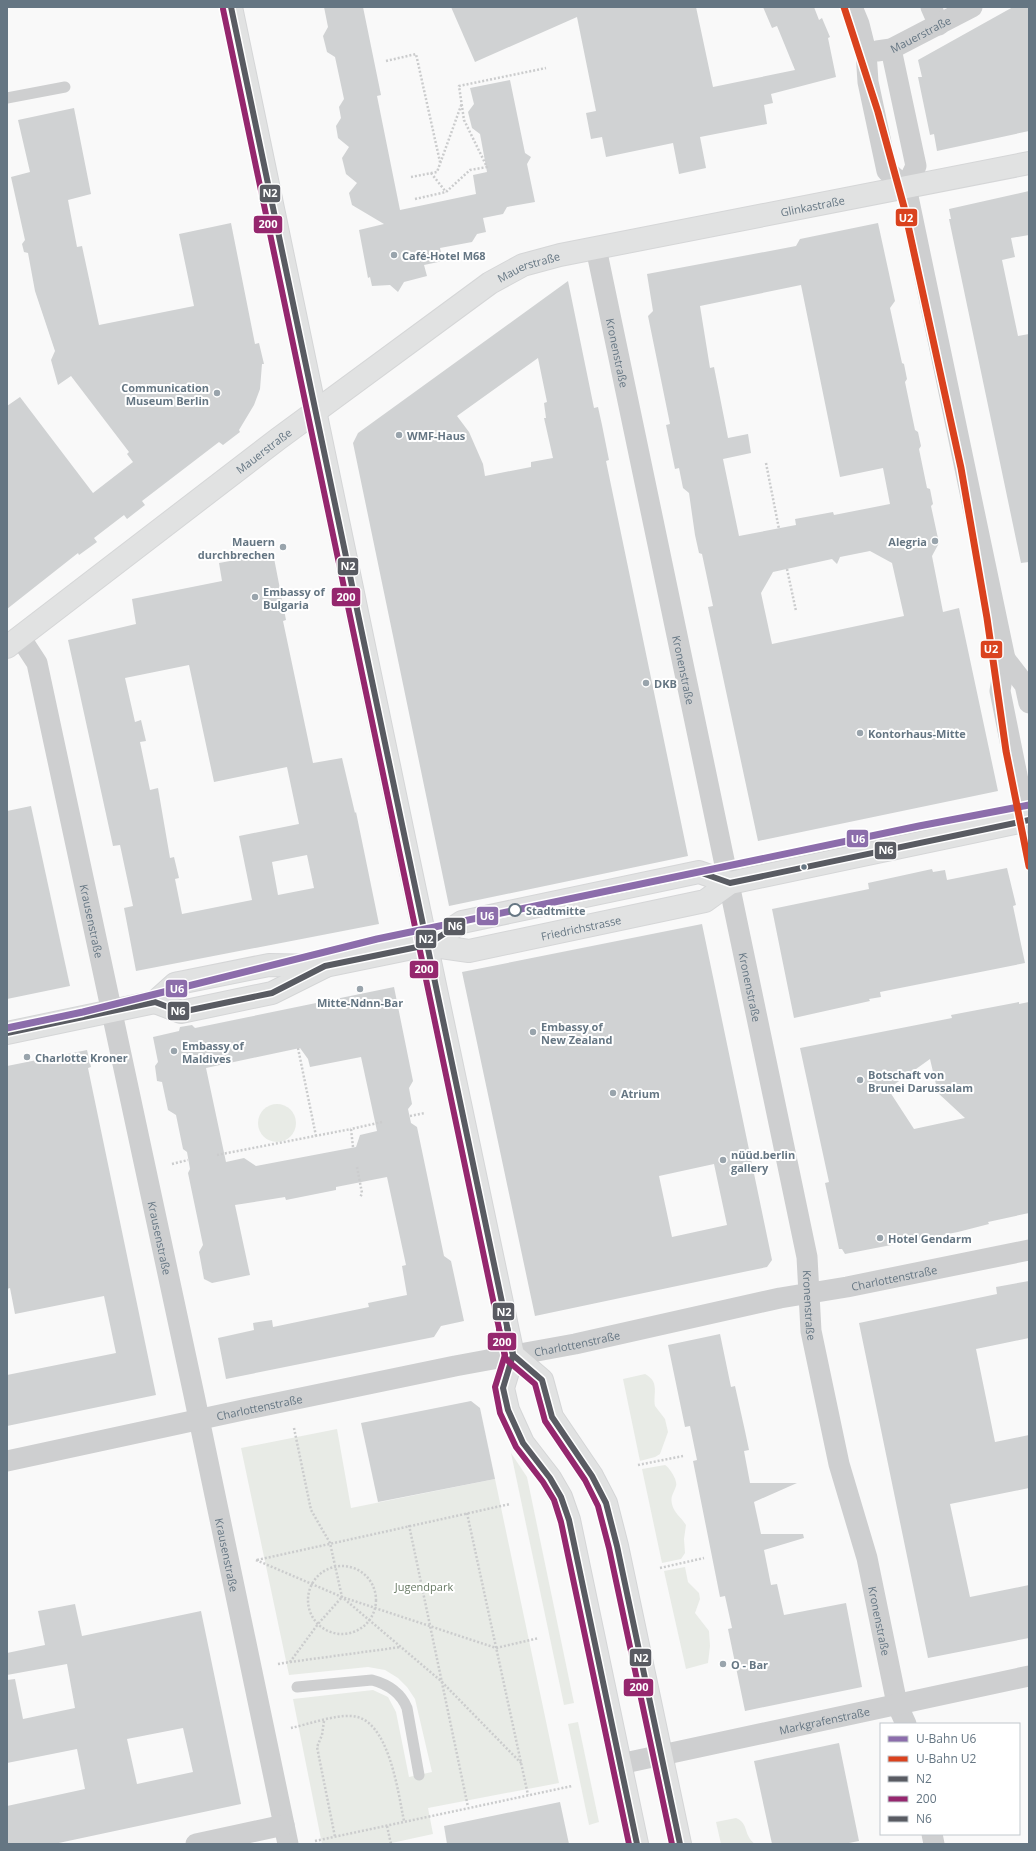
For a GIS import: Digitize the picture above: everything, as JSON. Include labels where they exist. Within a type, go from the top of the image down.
[{"type":"street","points":[[231,7],[513,1355],[503,1388],[508,1410],[523,1443],[550,1478],[561,1497],[569,1520],[637,1844]]},
{"type":"street","points":[[852,7],[859,24],[866,52],[868,82],[887,171],[906,187]]},
{"type":"street","name":"Mauerstraße","points":[[866,52],[891,49],[935,16],[972,7]]},
{"type":"street","points":[[891,49],[916,166],[906,187],[1005,659],[1000,691],[1028,825]]},
{"type":"street","name":"Glinkastraße","points":[[596,248],[1029,163]]},
{"type":"street","name":"Mauerstraße","points":[[14,642],[315,411],[501,276],[533,262],[596,248]]},
{"type":"street","name":"Kronenstraße","points":[[596,248],[807,1257],[812,1332],[839,1464],[867,1558],[897,1704],[906,1723]]},
{"type":"street","name":"Krausenstraße","points":[[14,642],[37,664],[286,1834]]},
{"type":"street","points":[[1005,659],[1025,685],[1029,703]]},
{"type":"street","name":"Friedrichstrasse","points":[[7,1033],[155,1002],[175,984],[179,983],[269,965],[325,966],[427,945],[469,950],[705,901],[730,883],[1028,825]]},
{"type":"street","name":"Friedrichstrasse","points":[[427,945],[462,922],[699,872],[730,883]]},
{"type":"street","name":"Friedrichstrasse","points":[[155,1002],[181,1012],[272,993],[325,966]]},
{"type":"street","name":"Charlottenstraße","points":[[7,1461],[513,1355],[575,1344],[669,1322],[809,1293],[1029,1250]]},
{"type":"street","points":[[513,1355],[542,1380],[552,1417],[592,1476],[606,1503],[617,1546],[680,1844]]},
{"type":"street","name":"Markgrafenstraße","points":[[620,1764],[1029,1676]]},
{"type":"street","points":[[196,1844],[286,1834]]},
{"type":"lane","points":[[7,98],[65,87]]},
{"type":"lane","points":[[297,1687],[372,1680],[383,1683],[404,1701],[407,1708],[420,1775]]},
{"type":"path","points":[[386,61],[416,54],[440,162]]},
{"type":"path","points":[[415,198],[446,192],[470,170],[487,167],[464,120],[459,86],[546,68]]},
{"type":"path","points":[[411,177],[437,172],[462,103]]},
{"type":"path","points":[[431,173],[446,192]]},
{"type":"path","points":[[766,463],[779,529]]},
{"type":"path","points":[[787,569],[796,611]]},
{"type":"path","points":[[298,1048],[316,1136]]},
{"type":"path","points":[[410,1116],[425,1113]]},
{"type":"path","points":[[217,1155],[351,1130],[382,1122]]},
{"type":"path","points":[[351,1130],[354,1147]]},
{"type":"path","points":[[172,1164],[188,1160]]},
{"type":"path","points":[[357,1167],[362,1193],[360,1198]]},
{"type":"path","points":[[294,1428],[312,1510],[330,1543],[342,1597],[441,1681],[521,1763]]},
{"type":"path","points":[[638,1465],[683,1456]]},
{"type":"path","points":[[510,1504],[408,1525],[256,1560],[342,1597],[496,1648],[540,1638]]},
{"type":"path","points":[[467,1512],[528,1795]]},
{"type":"path","points":[[408,1525],[468,1807]]},
{"type":"path","points":[[660,1568],[704,1558]]},
{"type":"path","points":[[346,1566],[357,1570],[366,1576],[376,1597],[374,1608],[369,1620],[356,1630],[341,1634],[331,1632],[318,1624],[310,1611],[308,1602],[312,1585],[317,1576],[325,1570],[335,1567],[346,1566]]},
{"type":"path","points":[[290,1662],[318,1624],[342,1597]]},
{"type":"path","points":[[278,1664],[401,1647]]},
{"type":"path","points":[[291,1728],[350,1716],[362,1717],[373,1727],[384,1742],[391,1762],[404,1822]]},
{"type":"path","points":[[324,1721],[322,1735],[317,1747],[336,1837]]},
{"type":"path","points":[[315,1841],[468,1807],[572,1786]]},
{"type":"path","points":[[387,1826],[391,1844]]},
{"type":"green space","points":[[277,1104],[290,1110],[296,1123],[290,1136],[277,1142],[264,1136],[258,1123],[264,1110]]},
{"type":"green space","points":[[645,1374],[653,1381],[655,1388],[655,1406],[665,1419],[668,1432],[660,1454],[640,1461],[623,1379]]},
{"type":"green space","name":"Jugendpark","points":[[337,1429],[351,1508],[495,1479],[559,1783],[428,1808],[433,1834],[387,1844],[322,1844],[293,1699],[373,1690],[388,1697],[396,1712],[409,1777],[432,1772],[415,1699],[407,1687],[398,1678],[385,1670],[368,1667],[289,1675],[241,1448]]},
{"type":"green space","points":[[511,1453],[527,1477],[574,1703],[564,1705]]},
{"type":"green space","points":[[665,1465],[676,1481],[676,1486],[672,1495],[673,1507],[686,1525],[684,1539],[685,1553],[681,1559],[662,1563],[642,1469]]},
{"type":"green space","points":[[685,1567],[688,1582],[699,1593],[700,1599],[695,1613],[709,1631],[710,1646],[708,1663],[686,1669],[664,1571]]},
{"type":"green space","points":[[578,1722],[599,1822],[589,1825],[568,1724]]},
{"type":"green space","points":[[736,1818],[743,1823],[751,1841],[755,1844],[721,1844],[716,1822]]},
{"type":"building","points":[[324,7],[363,7],[381,95],[377,96],[400,210],[476,194],[473,175],[487,172],[480,134],[472,128],[468,112],[474,104],[470,88],[510,80],[525,153],[531,157],[527,164],[535,202],[507,207],[503,214],[483,218],[486,232],[477,234],[472,242],[440,248],[443,261],[424,265],[427,276],[404,282],[398,292],[390,285],[372,286],[370,277],[368,278],[359,230],[384,224],[352,205],[349,193],[357,183],[346,174],[342,158],[349,147],[338,138],[336,126],[341,118],[339,107],[344,99],[335,57],[327,52],[323,36],[328,27]]},
{"type":"building","points":[[451,7],[696,7],[713,87],[795,70],[777,26],[772,28],[763,7],[814,7],[819,20],[822,18],[830,37],[828,38],[836,77],[771,94],[773,103],[764,105],[767,124],[700,137],[706,168],[679,174],[673,143],[606,157],[602,137],[591,139],[586,113],[596,111],[577,17],[475,62]]},
{"type":"building","points":[[1013,7],[1029,7],[1029,131],[937,151],[934,134],[930,135],[918,77],[922,77],[918,60]]},
{"type":"building","points":[[74,108],[91,194],[68,200],[77,247],[82,246],[99,325],[194,306],[179,234],[231,223],[255,344],[259,343],[264,364],[262,364],[260,389],[254,405],[239,430],[240,432],[223,445],[219,442],[142,501],[145,505],[127,519],[124,515],[94,538],[97,542],[79,555],[78,553],[7,609],[7,406],[20,397],[93,493],[133,462],[127,454],[129,452],[71,376],[58,385],[51,360],[55,351],[35,291],[28,253],[24,252],[22,244],[25,240],[11,177],[30,172],[18,120]]},
{"type":"building","points":[[1029,191],[1029,235],[1011,238],[1015,257],[1002,260],[1018,336],[1029,334],[1029,562],[1021,563],[949,219],[951,219],[949,209]]},
{"type":"building","points":[[878,223],[895,301],[890,308],[902,363],[904,364],[907,379],[905,382],[915,430],[918,432],[921,446],[919,449],[927,488],[930,489],[933,504],[931,506],[939,543],[932,556],[943,612],[959,608],[998,791],[758,841],[708,607],[713,606],[702,554],[699,553],[695,535],[689,493],[683,488],[679,468],[675,469],[666,425],[670,424],[648,316],[653,311],[647,274],[796,246],[800,239]],"holes":[[[801,285],[840,477],[883,468],[890,504],[834,515],[833,512],[795,519],[796,525],[739,536],[723,459],[751,453],[748,434],[728,438],[714,367],[710,368],[700,306]],[[870,551],[892,563],[904,616],[772,644],[761,593],[773,572],[832,559],[837,564],[840,557]]]},
{"type":"building","points":[[568,281],[594,408],[598,407],[602,425],[609,460],[606,461],[688,856],[449,906],[353,443],[358,433]],"holes":[[[538,358],[547,402],[544,403],[546,418],[544,418],[553,458],[531,462],[531,467],[485,476],[483,464],[469,432],[457,416]]]},
{"type":"building","points":[[273,553],[286,620],[283,621],[313,763],[342,758],[355,813],[356,812],[379,924],[136,971],[124,908],[133,906],[120,845],[113,846],[68,640],[136,624],[132,599],[222,581],[219,563]],"holes":[[[189,665],[214,782],[287,767],[299,824],[239,836],[252,900],[182,914],[175,879],[179,878],[174,857],[170,858],[158,788],[150,790],[140,742],[146,741],[141,720],[135,722],[125,678]],[[307,855],[314,888],[278,895],[272,862]]]},
{"type":"building","points":[[31,806],[70,986],[7,999],[7,811]]},
{"type":"building","points":[[1007,868],[1016,905],[1013,906],[1025,963],[880,992],[881,997],[869,999],[870,1001],[794,1018],[772,909],[869,889],[868,883],[932,869],[933,872],[945,870],[947,880]]},
{"type":"building","points":[[702,924],[772,1260],[767,1267],[535,1316],[462,972]],"holes":[[[714,1164],[727,1225],[672,1237],[659,1176]]]},
{"type":"building","points":[[394,987],[413,1081],[409,1088],[412,1104],[408,1109],[411,1123],[417,1127],[444,1256],[451,1261],[464,1321],[441,1326],[434,1337],[226,1379],[218,1338],[254,1330],[253,1323],[272,1320],[273,1327],[369,1307],[368,1303],[407,1295],[402,1266],[406,1265],[387,1177],[336,1187],[336,1190],[286,1200],[285,1197],[235,1205],[250,1275],[212,1283],[204,1279],[199,1252],[203,1245],[188,1173],[190,1169],[187,1152],[183,1149],[176,1115],[168,1110],[162,1082],[157,1081],[155,1066],[158,1062],[153,1037],[179,1031],[180,1027],[192,1025],[195,1028]],"holes":[[[300,1048],[308,1059],[310,1067],[361,1057],[377,1131],[360,1135],[356,1147],[256,1166],[244,1158],[226,1162],[206,1068]]]},
{"type":"building","points":[[1019,1002],[1019,1004],[1029,1002],[1029,1213],[988,1222],[989,1224],[958,1232],[845,1254],[842,1249],[839,1249],[825,1183],[829,1182],[800,1048],[952,1018],[951,1015]],"holes":[[[930,1059],[938,1093],[965,1118],[914,1129],[888,1089]]]},
{"type":"building","points":[[87,1050],[91,1067],[88,1068],[156,1395],[7,1426],[7,1375],[116,1353],[104,1296],[15,1314],[10,1288],[7,1289],[7,1066]]},
{"type":"building","points":[[1029,1281],[1029,1338],[976,1349],[995,1442],[1029,1435],[1029,1488],[950,1504],[970,1597],[1029,1585],[1029,1638],[928,1658],[859,1323],[997,1294],[996,1287]]},
{"type":"building","points":[[720,1334],[731,1387],[735,1386],[749,1450],[744,1451],[750,1483],[797,1483],[754,1502],[761,1534],[803,1534],[804,1538],[764,1550],[771,1585],[777,1584],[784,1615],[846,1603],[862,1687],[745,1711],[728,1629],[732,1628],[725,1596],[720,1597],[693,1461],[697,1460],[690,1426],[685,1427],[668,1345]]},
{"type":"building","points":[[471,1401],[480,1408],[495,1479],[378,1502],[361,1423]]},
{"type":"building","points":[[75,1604],[82,1636],[201,1611],[241,1804],[54,1844],[7,1844],[7,1806],[85,1789],[77,1749],[7,1763],[7,1680],[15,1679],[23,1719],[75,1708],[67,1664],[7,1675],[7,1653],[45,1645],[38,1611]],"holes":[[[183,1728],[193,1772],[137,1784],[127,1739]]]},
{"type":"building","points":[[839,1743],[859,1841],[844,1844],[772,1844],[754,1761]]},
{"type":"building","points":[[560,1802],[569,1844],[447,1844],[444,1826]]},
{"type":"metro line","name":"U2","points":[[844,7],[878,112],[904,207],[961,468],[987,618],[1006,751],[1029,866]]},
{"type":"metro line","name":"U6","points":[[7,1028],[83,1012],[377,939],[919,826],[1029,805]]},
{"type":"transit line","name":"N2","points":[[231,7],[513,1355],[542,1380],[552,1417],[592,1476],[606,1503],[617,1546],[680,1844]]},
{"type":"transit line","name":"200","points":[[223,9],[505,1357],[535,1384],[545,1421],[585,1480],[598,1506],[609,1548],[672,1844]]},
{"type":"transit line","name":"N6","points":[[7,1033],[155,1002],[181,1012],[272,993],[325,966],[427,945],[462,922],[699,872],[730,883],[1029,820]]},
{"type":"transit line","name":"N2","points":[[507,1327],[513,1355],[503,1388],[508,1410],[523,1443],[550,1478],[561,1497],[569,1520],[637,1844]]},
{"type":"transit line","name":"200","points":[[499,1329],[505,1355],[495,1387],[500,1413],[516,1447],[543,1482],[554,1500],[561,1522],[629,1844]]},
{"type":"place","name":"Café-Hotel M68","points":[[394,255]]},
{"type":"place","name":"Communication Museum Berlin","points":[[217,393]]},
{"type":"place","name":"WMF-Haus","points":[[399,435]]},
{"type":"place","name":"Alegria","points":[[935,541]]},
{"type":"place","name":"Mauern durchbrechen","points":[[283,547]]},
{"type":"place","name":"Embassy of Bulgaria","points":[[255,597]]},
{"type":"place","name":"DKB","points":[[646,683]]},
{"type":"place","name":"Kontorhaus-Mitte","points":[[860,733]]},
{"type":"place","name":"Stadtmitte","points":[[515,910]]},
{"type":"place","name":"Mitte-Ndnn-Bar","points":[[360,989]]},
{"type":"place","name":"Embassy of New Zealand","points":[[533,1032]]},
{"type":"place","name":"Embassy of Maldives","points":[[174,1051]]},
{"type":"place","name":"Charlotte Kroner","points":[[27,1057]]},
{"type":"place","name":"Botschaft von Brunei Darussalam","points":[[860,1080]]},
{"type":"place","name":"Atrium","points":[[613,1093]]},
{"type":"place","name":"nüüd.berlin gallery","points":[[723,1160]]},
{"type":"place","name":"Hotel Gendarm","points":[[880,1238]]},
{"type":"place","name":"O - Bar","points":[[723,1664]]}]
